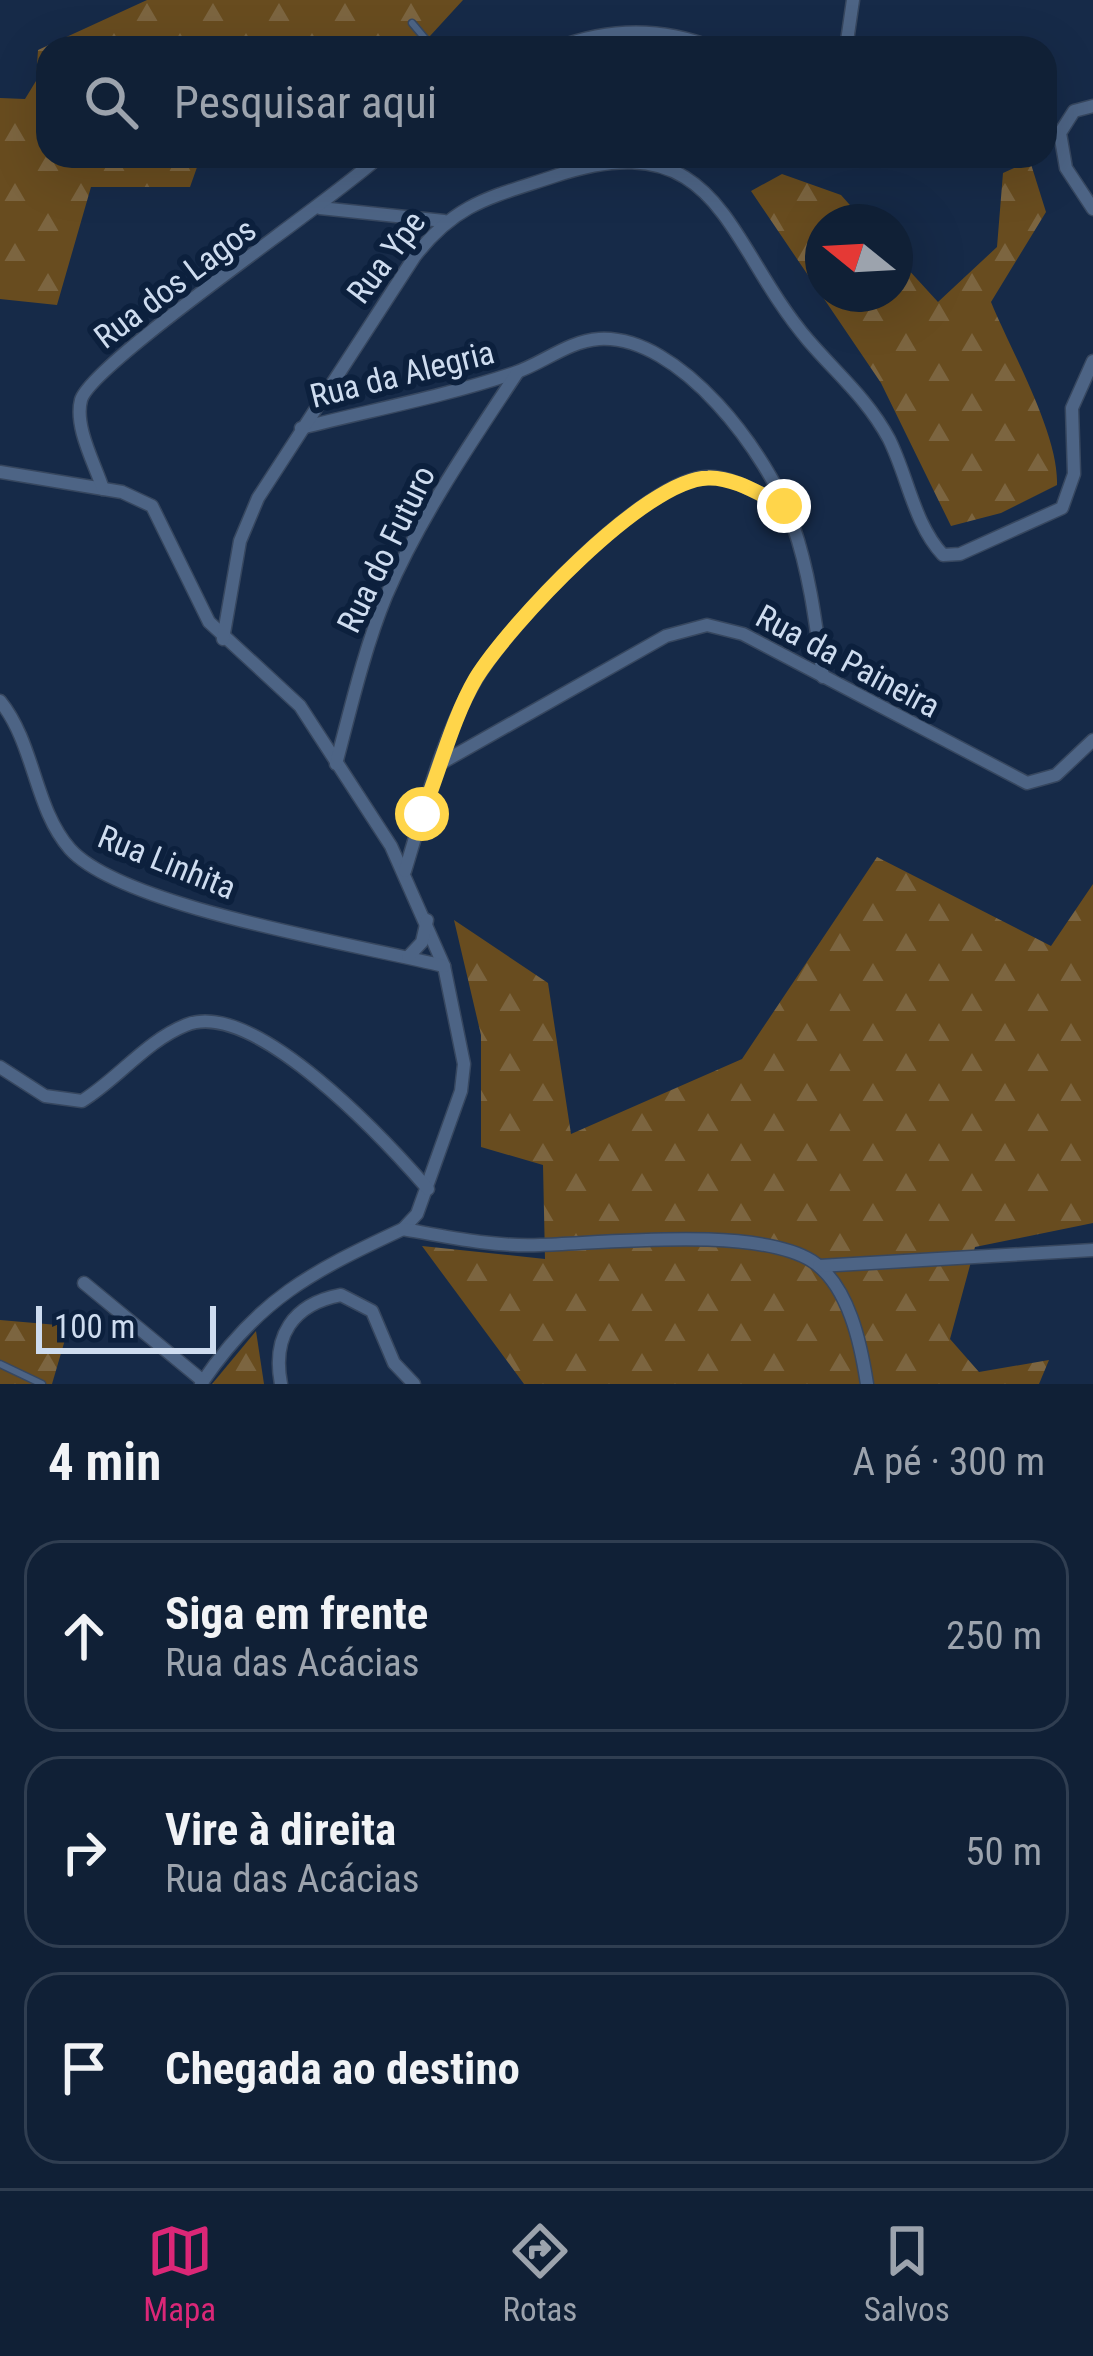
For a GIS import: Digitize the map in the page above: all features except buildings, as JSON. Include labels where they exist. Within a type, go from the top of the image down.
[{"type":"street","points":[[848,36],[854,0]]},
{"type":"street","points":[[598,36],[649,32],[665,36]]},
{"type":"street","points":[[1093,106],[1074,111],[1060,133],[1066,168],[1093,209]]},
{"type":"street","name":"Rua dos Lagos","points":[[103,489],[80,417],[87,387],[125,351],[320,208],[366,168]]},
{"type":"street","name":"Rua Ype","points":[[223,639],[241,542],[258,498],[300,428],[444,221],[500,194],[585,168]]},
{"type":"street","name":"Rua Ype","points":[[661,168],[690,182],[724,212],[808,341],[866,400],[896,454],[927,534],[943,555],[960,554],[1062,508],[1074,474],[1072,408],[1093,362]]},
{"type":"street","points":[[320,208],[444,221]]},
{"type":"street","name":"Rua da Alegria","points":[[300,428],[517,373],[584,341],[628,342],[664,353],[707,393],[784,506]]},
{"type":"street","name":"Rua do Futuro","points":[[336,764],[364,656],[388,593],[449,479],[517,373]]},
{"type":"street","points":[[0,472],[133,496],[156,511],[199,606],[223,639],[301,706],[405,871],[444,966],[464,1064],[461,1091],[418,1214],[403,1229],[261,1308],[236,1332],[202,1382],[84,1282]]},
{"type":"street","points":[[405,871],[468,693],[489,659],[577,564],[650,501],[704,477],[733,482],[784,506],[811,586],[823,677]]},
{"type":"street","name":"Rua da Paineira","points":[[443,763],[687,627],[707,625],[743,634],[1027,783],[1056,775],[1093,740]]},
{"type":"street","name":"Rua Linhita","points":[[0,701],[35,767],[57,832],[93,866],[237,920],[444,966]]},
{"type":"street","points":[[408,957],[422,941],[427,919]]},
{"type":"street","points":[[0,1067],[45,1096],[82,1101],[162,1038],[187,1024],[218,1022],[237,1028],[319,1081],[388,1143],[428,1189]]},
{"type":"street","points":[[403,1229],[504,1245],[719,1240],[796,1253],[819,1266],[856,1327],[867,1384]]},
{"type":"street","points":[[819,1266],[1093,1250]]},
{"type":"street","points":[[281,1384],[276,1349],[295,1316],[328,1298],[358,1300],[372,1311],[394,1364],[414,1384]]},
{"type":"lane","points":[[412,23],[423,36]]},
{"type":"lane","points":[[0,1364],[43,1384]]},
{"type":"green space","points":[[147,0],[463,0],[430,36],[69,36]]},
{"type":"green space","points":[[36,81],[36,168],[197,168],[190,187],[91,187],[57,305],[0,299],[0,98],[25,99]]},
{"type":"green space","points":[[1032,168],[1046,212],[991,302],[1042,418],[1057,485],[1001,513],[951,526],[881,383],[833,312],[913,312],[913,275],[938,302],[997,247],[1003,173]]},
{"type":"green space","points":[[782,174],[841,195],[849,204],[805,204],[805,271],[751,191]]},
{"type":"green space","points":[[877,857],[1051,946],[1093,884],[1093,1223],[975,1247],[950,1339],[979,1372],[1049,1360],[1039,1384],[524,1384],[422,1246],[545,1259],[543,1165],[481,1147],[481,1035],[454,920],[548,983],[571,1134],[742,1059]]},
{"type":"green space","points":[[0,1320],[69,1326],[52,1384],[0,1384]]},
{"type":"green space","points":[[256,1331],[264,1384],[212,1384]]},
{"type":"route","points":[[422,814],[468,693],[489,659],[525,616],[620,525],[650,501],[704,477],[733,482],[784,506]]}]
